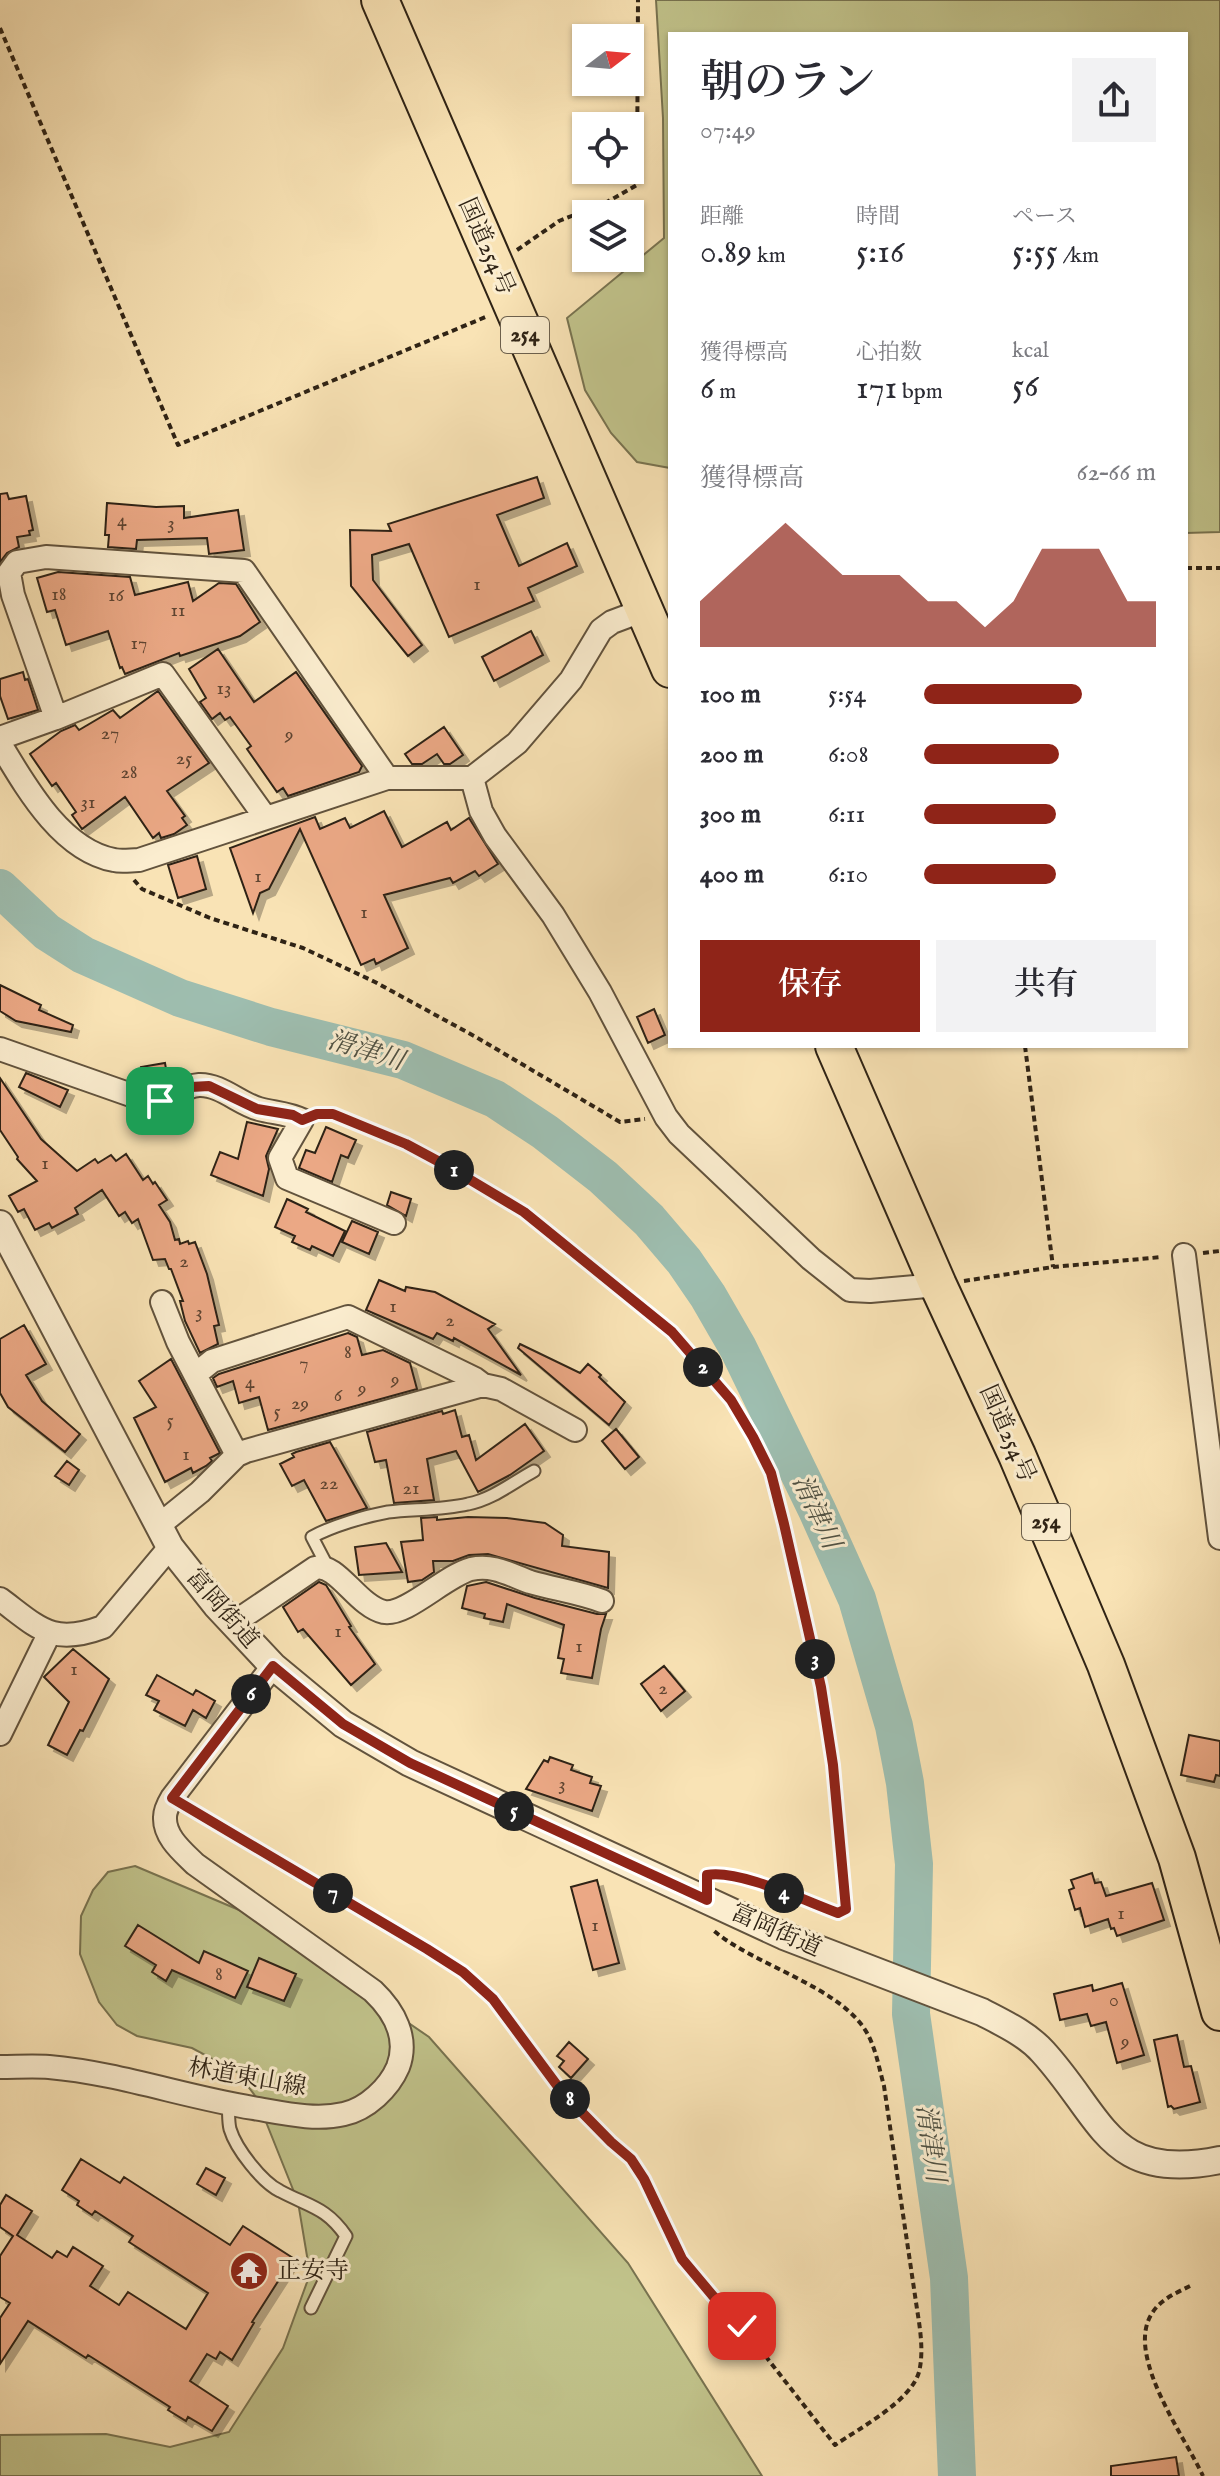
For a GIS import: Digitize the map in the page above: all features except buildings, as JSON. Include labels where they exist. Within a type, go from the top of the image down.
[{"type":"highway","name":"国道254号","points":[[380,0],[668,664]]},
{"type":"highway","name":"国道254号","points":[[835,1048],[938,1285],[1017,1455],[1106,1665],[1177,1858],[1220,2012]]},
{"type":"street","points":[[56,718],[13,595],[9,573],[17,562],[46,557],[244,571],[387,778]]},
{"type":"street","points":[[265,817],[163,674],[0,741],[28,790],[66,835],[96,854],[115,861],[139,860],[387,778],[472,778],[517,743],[571,680],[601,630],[612,622],[644,610]]},
{"type":"street","points":[[472,778],[481,811],[495,836],[553,915],[628,1044],[666,1117],[679,1134],[811,1259],[850,1290],[938,1285]]},
{"type":"street","points":[[0,1049],[151,1102],[191,1087],[209,1086],[257,1109],[293,1115],[302,1120],[280,1158],[287,1178],[394,1223]]},
{"type":"street","name":"富岡街道","points":[[0,1224],[164,1537],[232,1624],[273,1666],[343,1724],[410,1763],[784,1936],[982,2012],[1007,2025],[1042,2050],[1087,2111],[1130,2155],[1170,2165],[1198,2165],[1220,2160]]},
{"type":"street","points":[[1184,1255],[1220,1538]]},
{"type":"street","points":[[162,1302],[178,1342],[237,1455]]},
{"type":"street","points":[[196,1374],[220,1357],[348,1317],[483,1385],[501,1389],[575,1430]]},
{"type":"street","points":[[0,1599],[49,1634],[72,1636],[103,1627],[164,1537],[200,1492],[237,1455],[483,1385]]},
{"type":"street","points":[[232,1624],[322,1566],[330,1568],[357,1597],[389,1613],[411,1604],[449,1578],[487,1567],[602,1601]]},
{"type":"street","points":[[0,1734],[49,1634]]},
{"type":"street","points":[[172,1798],[273,1666]]},
{"type":"street","name":"林道東山線","points":[[0,2067],[49,2067],[228,2104],[293,2115],[327,2117],[363,2106],[388,2084],[402,2054],[401,2036],[387,2005],[373,1991],[195,1864],[176,1845],[169,1832],[165,1817],[172,1798]]},
{"type":"lane","points":[[322,1566],[324,1560],[312,1537],[331,1527],[388,1513],[469,1504],[497,1494],[534,1471]]},
{"type":"lane","points":[[228,2104],[230,2127],[236,2143],[251,2164],[277,2189],[333,2218],[346,2236],[311,2308]]},
{"type":"path","points":[[493,264],[559,221],[607,202],[637,185],[638,0]]},
{"type":"path","points":[[0,28],[178,445],[512,306]]},
{"type":"path","points":[[1188,568],[1220,568]]},
{"type":"path","points":[[115,861],[142,889],[210,918],[303,948],[375,982],[620,1122],[666,1117]]},
{"type":"path","points":[[1025,1048],[1053,1267]]},
{"type":"path","points":[[172,1798],[427,1949],[463,1972],[493,1999],[562,2092],[631,2159],[644,2179],[682,2259],[742,2326],[835,2445],[905,2396],[919,2372],[921,2341],[884,2086],[867,2033],[837,2001],[731,1946],[712,1930],[706,1916],[707,1875],[719,1873],[739,1877],[838,1913],[846,1909],[833,1765],[821,1687],[771,1473],[731,1400],[672,1332],[524,1212],[406,1144],[333,1114],[317,1114],[302,1120]]},
{"type":"path","points":[[938,1285],[1053,1267],[1220,1251]]},
{"type":"path","points":[[1190,2286],[1164,2300],[1150,2316],[1145,2340],[1149,2370],[1203,2476]]},
{"type":"green space","points":[[656,0],[1220,0],[1220,532],[1188,533],[1188,32],[668,32],[668,468],[637,462],[611,433],[585,390],[567,318],[623,272],[644,272],[644,254],[664,238],[663,118]]},
{"type":"green space","points":[[135,1866],[251,1915],[429,2037],[628,2263],[762,2476],[0,2476],[0,2435],[106,2434],[170,2447],[229,2432],[283,2348],[310,2274],[298,2202],[256,2097],[237,2072],[192,2048],[137,2036],[117,2025],[99,2002],[80,1954],[81,1916],[93,1890],[108,1872]]},
{"type":"waterway","name":"滑津川","points":[[0,888],[47,932],[83,955],[180,998],[271,1027],[403,1060],[495,1099],[545,1132],[603,1177],[649,1220],[684,1261],[708,1296],[738,1348],[857,1599],[894,1726],[905,1783],[914,1864],[911,2014],[949,2278],[957,2476]]},
{"type":"place","name":"正安寺","points":[[249,2271]]},
{"type":"route","points":[[160,1101],[199,1085],[209,1086],[257,1109],[293,1115],[302,1120],[317,1114],[333,1114],[406,1144],[524,1212],[672,1332],[731,1400],[771,1473],[821,1687],[833,1765],[846,1909],[838,1913],[739,1877],[719,1873],[707,1875],[707,1900],[410,1763],[343,1724],[273,1666],[172,1798],[427,1949],[463,1972],[493,1999],[562,2092],[631,2159],[644,2179],[682,2259],[742,2326]]}]
